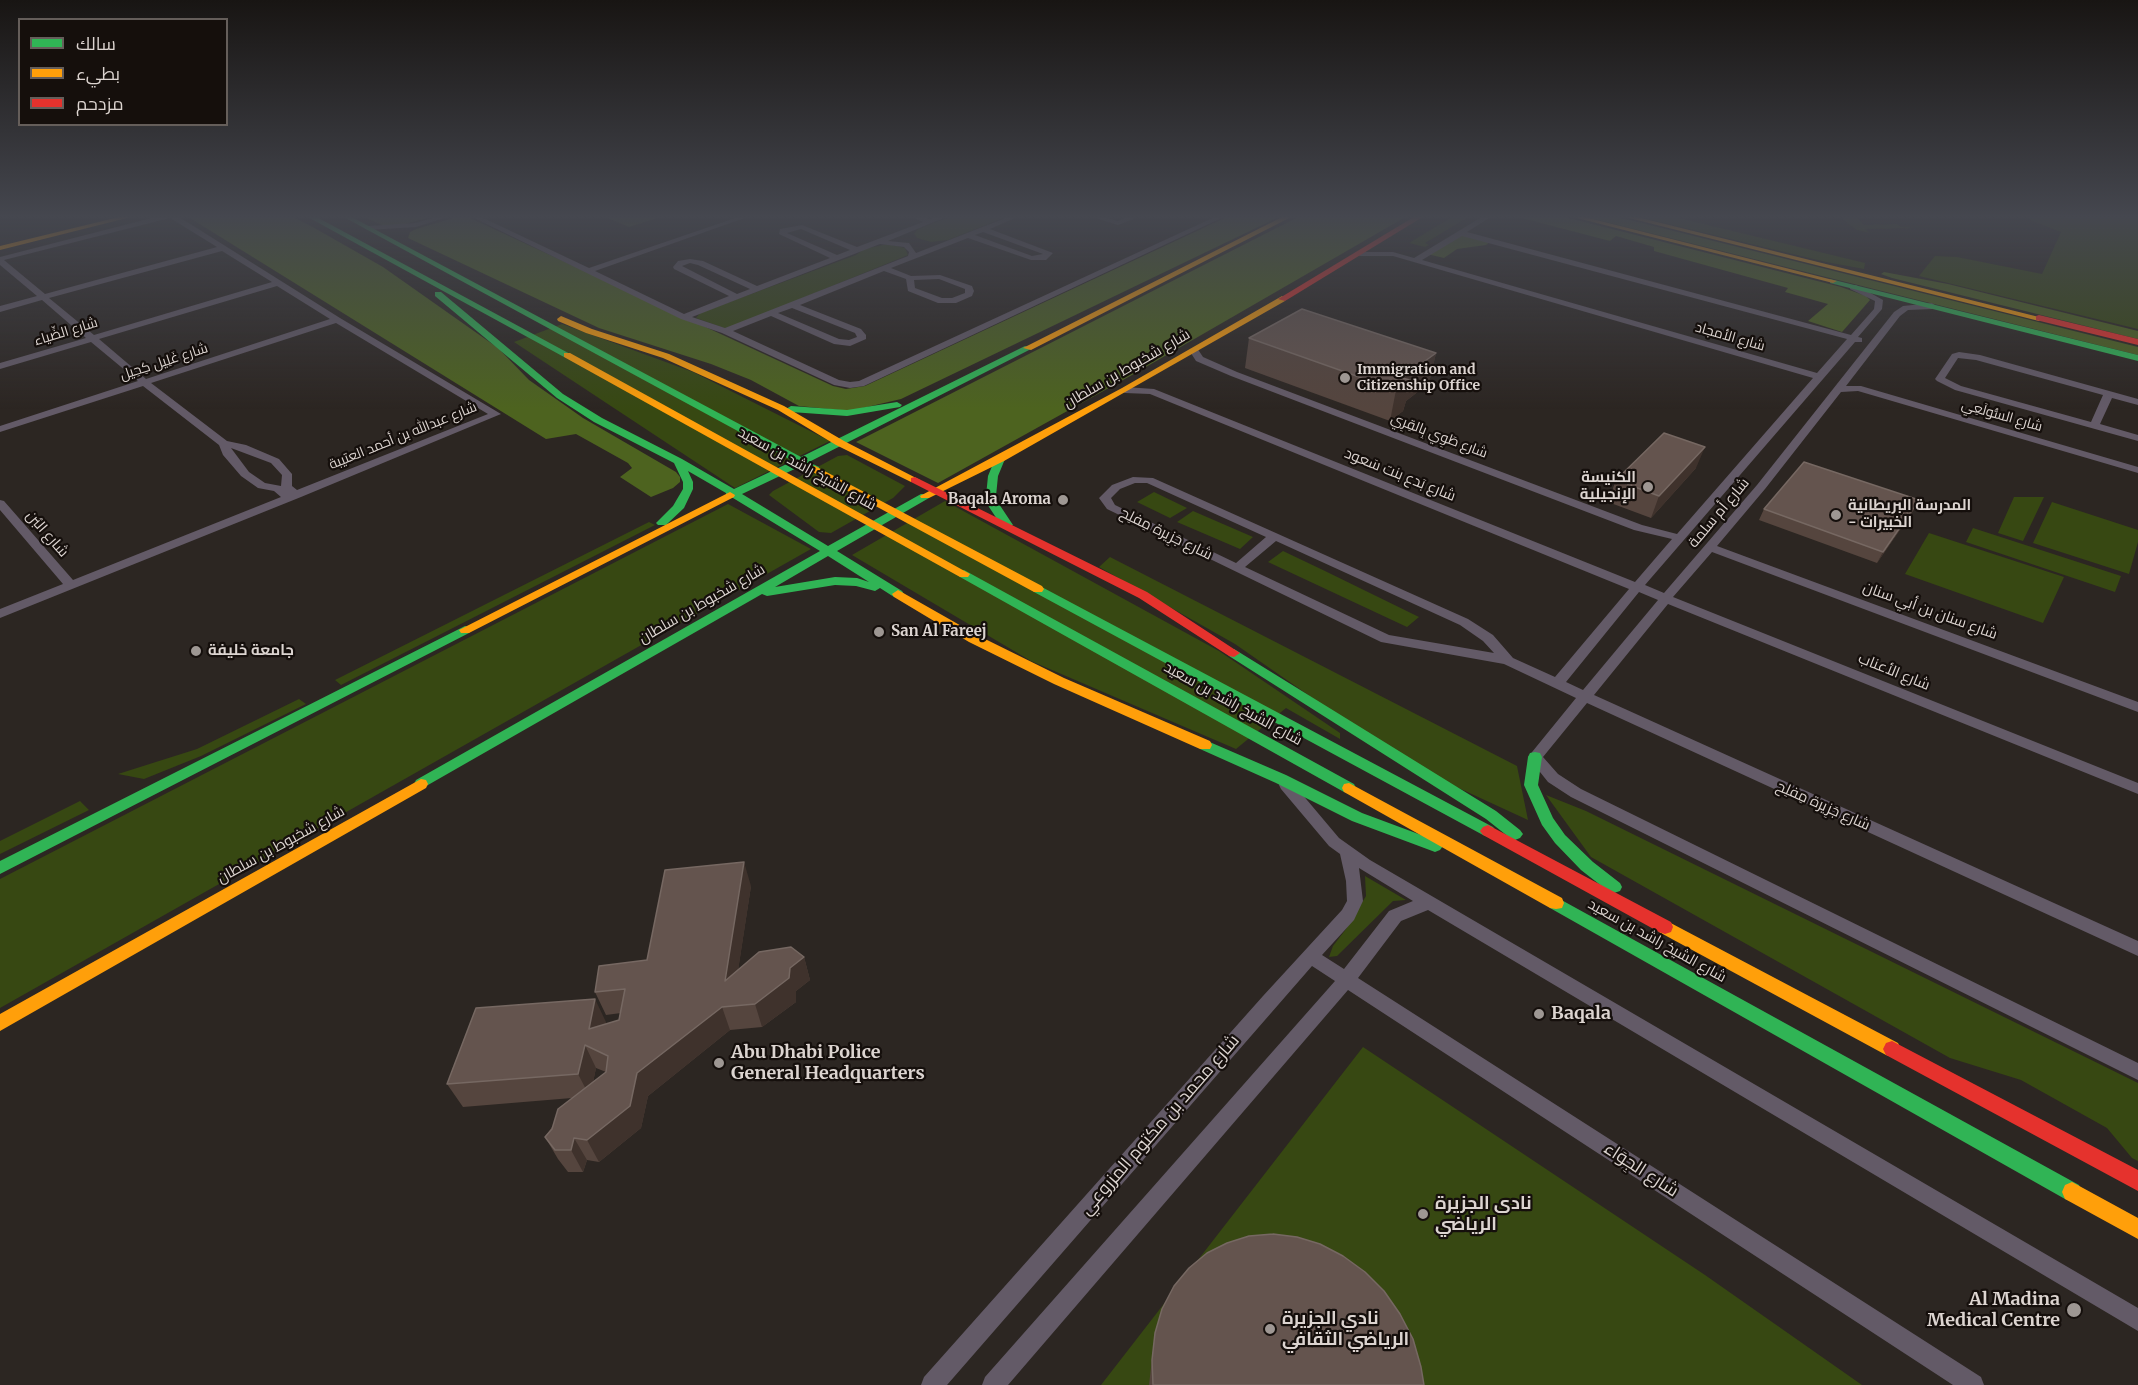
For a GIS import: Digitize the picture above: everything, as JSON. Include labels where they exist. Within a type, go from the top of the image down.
[{"type":"main road","points":[[423,280],[455,310],[560,396],[598,420],[678,461],[733,493],[826,552],[946,623],[1020,663],[1281,779],[1357,817],[1395,833],[1467,854]]},
{"type":"main road","name":"شارع الشيخ راشد بن سعيد","points":[[428,280],[1320,771],[2138,1229]]},
{"type":"main road","name":"شارع الشيخ راشد بن سعيد","points":[[463,280],[2138,1181]]},
{"type":"main road","points":[[0,868],[733,493],[840,443],[926,397],[1161,280]]},
{"type":"main road","name":"شارع شخبوط بن سلطان","points":[[0,1023],[376,812],[935,490],[1000,459],[1125,390],[1146,386],[1194,350],[1316,280]]},
{"type":"main road","points":[[1824,280],[2138,358]]},
{"type":"main road","points":[[1884,280],[2138,342]]},
{"type":"main road","points":[[471,284],[589,331],[666,356],[782,408],[865,456],[1143,595],[1425,776],[1491,815],[1557,868]]},
{"type":"main road","points":[[782,408],[847,413],[886,407],[926,397]]},
{"type":"main road","points":[[809,458],[842,452],[865,456]]},
{"type":"main road","points":[[1000,459],[993,476],[991,496],[993,504],[1007,526]]},
{"type":"main road","points":[[640,541],[672,515],[687,495],[688,482],[678,461]]},
{"type":"main road","points":[[767,514],[760,497],[773,475]]},
{"type":"main road","points":[[902,509],[915,488],[913,482],[906,476]]},
{"type":"main road","points":[[791,530],[831,536],[870,527]]},
{"type":"main road","points":[[751,594],[835,581],[856,582],[896,593]]},
{"type":"main road","points":[[1535,757],[1531,785],[1542,811],[1560,839],[1587,866],[1654,920]]},
{"type":"street","points":[[27,280],[92,339],[224,444],[242,447],[275,461],[287,474],[286,487],[293,497]]},
{"type":"street","points":[[0,309],[107,280]]},
{"type":"street","name":"شارع عبدالله بن أحمد العتيبة","points":[[0,614],[496,414],[273,280]]},
{"type":"street","points":[[606,280],[684,317],[725,331],[837,383],[861,384],[1085,280]]},
{"type":"street","points":[[702,280],[737,297]]},
{"type":"street","points":[[736,280],[757,289]]},
{"type":"street","points":[[684,317],[781,280]]},
{"type":"street","points":[[725,331],[856,280]]},
{"type":"street","points":[[910,280],[911,289],[941,301],[953,301],[969,294],[969,288],[947,280]]},
{"type":"street","name":"شارع الأمجاد","points":[[1484,280],[1820,377]]},
{"type":"street","points":[[1633,280],[1873,344]]},
{"type":"street","name":"شارع الضِّياء","points":[[0,366],[278,283]]},
{"type":"street","name":"شارع أم سلمة","points":[[1557,684],[1637,587],[1880,305],[1879,300],[1872,295],[1853,287]]},
{"type":"street","points":[[771,313],[837,342],[850,343],[861,339],[862,335],[858,330],[793,305]]},
{"type":"street","name":"شارع أم سلمة","points":[[1535,757],[1761,487],[1901,310],[1932,306]]},
{"type":"street","name":"شارع غَلِيل كِحِيل","points":[[0,429],[337,320]]},
{"type":"street","name":"شارع طَوِي بِالقِرِي","points":[[1194,350],[1197,357],[1203,361],[1253,381],[1638,528],[1681,537]]},
{"type":"street","points":[[2138,402],[1977,357],[1955,356],[1940,379],[1958,388],[2138,438]]},
{"type":"street","name":"شارع السُّولَعِي","points":[[1846,377],[1858,388]]},
{"type":"street","name":"شارع بَدع بنت سَعود","points":[[1146,386],[1637,587]]},
{"type":"street","name":"شارع السُّولَعِي","points":[[1837,389],[1858,388],[2138,470]]},
{"type":"street","points":[[2094,426],[2109,394]]},
{"type":"street","points":[[224,444],[225,450],[245,474],[262,486],[277,488],[293,497]]},
{"type":"street","name":"شارع جَزِيرة مِفلِح","points":[[1508,661],[1488,638],[1464,622],[1149,480],[1133,480],[1116,488],[1105,498],[1111,507],[1386,639],[1480,654],[1508,661],[2138,949]]},
{"type":"street","name":"شارع البُن","points":[[0,503],[71,586]]},
{"type":"street","points":[[1237,568],[1275,536]]},
{"type":"street","name":"شارع سنان بن أبي سنان","points":[[1710,547],[2138,708]]},
{"type":"street","name":"شارع الأعناب","points":[[1637,587],[2138,789]]},
{"type":"street","points":[[1535,757],[1553,778],[1576,793],[2138,1072]]},
{"type":"street","points":[[1281,779],[1334,842],[1347,853],[2138,1320]]},
{"type":"street","name":"شارع محمد بن مكتوم المزروعي","points":[[933,1385],[1310,956],[1341,924],[1355,901],[1354,881],[1347,853]]},
{"type":"street","points":[[993,1385],[1346,980],[1395,916],[1429,903]]},
{"type":"street","name":"شارع الجِوَاء","points":[[1310,956],[1973,1385]]},
{"type":"green space","points":[[289,280],[401,280],[498,348],[529,380],[583,418],[676,472],[680,477],[680,482],[673,488],[651,497],[620,477],[632,468],[628,463],[576,434],[546,439]]},
{"type":"green space","points":[[496,280],[603,280],[833,386],[846,389],[865,386],[1093,280],[1149,280],[901,399],[850,411],[799,406],[751,380],[711,364],[599,328]]},
{"type":"green space","points":[[790,280],[848,280],[727,329],[696,318],[700,313]]},
{"type":"green space","points":[[1175,280],[1297,280],[938,483],[856,442]]},
{"type":"green space","points":[[1758,280],[1812,280],[1841,287],[1866,296],[1870,300],[1842,332],[1808,321],[1828,304],[1785,292],[1788,288]]},
{"type":"green space","points":[[1837,280],[1869,280],[2138,347],[2138,355]]},
{"type":"green space","points":[[1899,280],[1925,280],[1948,284],[2138,331],[2138,339]]},
{"type":"green space","points":[[1934,280],[2138,280],[2138,329]]},
{"type":"green space","points":[[562,324],[693,372],[830,441],[735,488],[514,342]]},
{"type":"green space","points":[[847,455],[905,486],[893,498],[831,533],[819,532],[769,495],[838,456]]},
{"type":"green space","points":[[1154,492],[1187,508],[1170,518],[1137,502]]},
{"type":"green space","points":[[2014,497],[2044,497],[2023,541],[1998,533]]},
{"type":"green space","points":[[945,501],[1219,651],[1340,733],[1340,739],[1286,708],[1236,749],[1031,661],[852,555]]},
{"type":"green space","points":[[2052,502],[2138,530],[2138,542],[2129,574],[2033,543]]},
{"type":"green space","points":[[728,504],[811,549],[0,1008],[0,879]]},
{"type":"green space","points":[[1193,511],[1253,537],[1240,549],[1177,522]]},
{"type":"green space","points":[[649,522],[655,525],[341,685],[335,680]]},
{"type":"green space","points":[[1973,528],[2121,576],[2115,592],[1966,542]]},
{"type":"green space","points":[[1929,533],[2064,577],[2043,623],[1905,574]]},
{"type":"green space","points":[[1283,551],[1419,617],[1407,627],[1268,562]]},
{"type":"green space","points":[[1110,557],[1517,766],[1528,820],[1450,784],[1327,708],[1235,644],[1099,567]]},
{"type":"green space","points":[[299,699],[306,704],[201,756],[144,779],[118,774],[197,749]]},
{"type":"green space","points":[[1546,795],[1586,811],[2138,1083],[2138,1161],[2132,1158],[2107,1128],[2021,1080],[1950,1058],[1591,857]]},
{"type":"green space","points":[[80,801],[89,810],[0,854],[0,841]]},
{"type":"green space","points":[[1365,876],[1406,900],[1393,901],[1337,956],[1329,957],[1333,946],[1366,896]]},
{"type":"green space","name":"نادى الجزيرة الرياضي","points":[[1363,1047],[1705,1275],[1862,1385],[1101,1385]]},
{"type":"building","points":[[1302,309],[1436,353],[1402,378],[1410,380],[1396,390],[1249,338]]},
{"type":"building","points":[[1664,433],[1705,447],[1659,496],[1616,480]]},
{"type":"building","name":"المدرسة البريطانية - الخبيرات","points":[[1804,462],[1919,500],[1883,552],[1764,509]]},
{"type":"building","points":[[744,862],[725,981],[759,952],[791,947],[804,957],[790,968],[789,978],[755,1004],[722,1007],[637,1073],[630,1106],[587,1140],[574,1138],[571,1150],[555,1150],[545,1137],[552,1129],[558,1109],[606,1072],[608,1056],[585,1045],[578,1074],[447,1084],[476,1008],[595,999],[589,1029],[619,1020],[625,989],[595,992],[599,966],[647,960],[665,870]]},
{"type":"building","name":"نادي الجزيرة الرياضي الثقافي","points":[[1273,1234],[1297,1237],[1320,1244],[1343,1256],[1365,1272],[1384,1291],[1400,1314],[1413,1339],[1424,1385],[1153,1385],[1152,1360],[1155,1333],[1162,1309],[1174,1286],[1189,1268],[1207,1253],[1249,1236]]},
{"type":"traffic: fast","points":[[428,280],[567,355]]},
{"type":"traffic: fast","points":[[463,280],[815,469]]},
{"type":"traffic: fast","points":[[1833,281],[2138,358]]},
{"type":"traffic: fast","points":[[438,294],[560,396],[598,420],[678,461],[733,493],[898,594]]},
{"type":"traffic: fast","points":[[730,495],[840,443],[1028,348]]},
{"type":"traffic: fast","points":[[791,409],[847,413],[897,405]]},
{"type":"traffic: fast","points":[[1000,459],[993,476],[991,496],[993,504],[1007,525]]},
{"type":"traffic: fast","points":[[662,523],[678,508],[688,489],[688,482],[678,461]]},
{"type":"traffic: fast","points":[[421,784],[925,496]]},
{"type":"traffic: fast","points":[[964,574],[1349,788]]},
{"type":"traffic: fast","points":[[767,592],[835,581],[857,582],[875,587]]},
{"type":"traffic: fast","points":[[1038,589],[1488,831]]},
{"type":"traffic: fast","points":[[0,868],[465,630]]},
{"type":"traffic: fast","points":[[1234,653],[1491,815],[1515,834]]},
{"type":"traffic: fast","points":[[1205,745],[1281,779],[1357,817],[1435,846]]},
{"type":"traffic: fast","points":[[1535,757],[1531,785],[1547,821],[1560,839],[1587,866],[1614,887]]},
{"type":"traffic: fast","points":[[1556,903],[2072,1192]]},
{"type":"traffic: slow","points":[[1028,348],[1163,280]]},
{"type":"traffic: slow","points":[[1828,280],[1833,281]]},
{"type":"traffic: slow","points":[[1883,280],[2039,318]]},
{"type":"traffic: slow","points":[[925,496],[1000,459],[1282,299]]},
{"type":"traffic: slow","points":[[561,319],[589,331],[666,356],[781,408],[840,443],[915,480]]},
{"type":"traffic: slow","points":[[567,355],[964,574]]},
{"type":"traffic: slow","points":[[815,469],[1038,589]]},
{"type":"traffic: slow","points":[[465,630],[730,495]]},
{"type":"traffic: slow","points":[[898,594],[974,639],[1059,681],[1205,745]]},
{"type":"traffic: slow","points":[[0,1023],[421,784]]},
{"type":"traffic: slow","points":[[1349,788],[1556,903]]},
{"type":"traffic: slow","points":[[1665,927],[1892,1049]]},
{"type":"traffic: slow","points":[[2072,1192],[2138,1229]]},
{"type":"traffic: jam","points":[[1282,299],[1314,280]]},
{"type":"traffic: jam","points":[[2039,318],[2138,342]]},
{"type":"traffic: jam","points":[[915,480],[1143,595],[1234,653]]},
{"type":"traffic: jam","points":[[1488,831],[1665,927]]},
{"type":"traffic: jam","points":[[1892,1049],[2138,1181]]},
{"type":"place","name":"Immigration and Citizenship Office","points":[[1345,378]]},
{"type":"place","name":"الكنيسة الإنجيلية","points":[[1648,487]]},
{"type":"place","name":"Baqala Aroma","points":[[1063,500]]},
{"type":"place","name":"المدرسة البريطانية - الخبيرات","points":[[1836,515]]},
{"type":"place","name":"San Al Fareej","points":[[879,632]]},
{"type":"place","name":"جامعة خليفة","points":[[196,651]]},
{"type":"place","name":"Baqala","points":[[1539,1014]]},
{"type":"place","name":"Abu Dhabi Police General Headquarters","points":[[719,1063]]},
{"type":"place","name":"نادى الجزيرة الرياضي","points":[[1423,1214]]},
{"type":"place","name":"Al Madina Medical Centre","points":[[2074,1310]]},
{"type":"place","name":"نادي الجزيرة الرياضي الثقافي","points":[[1270,1329]]}]
